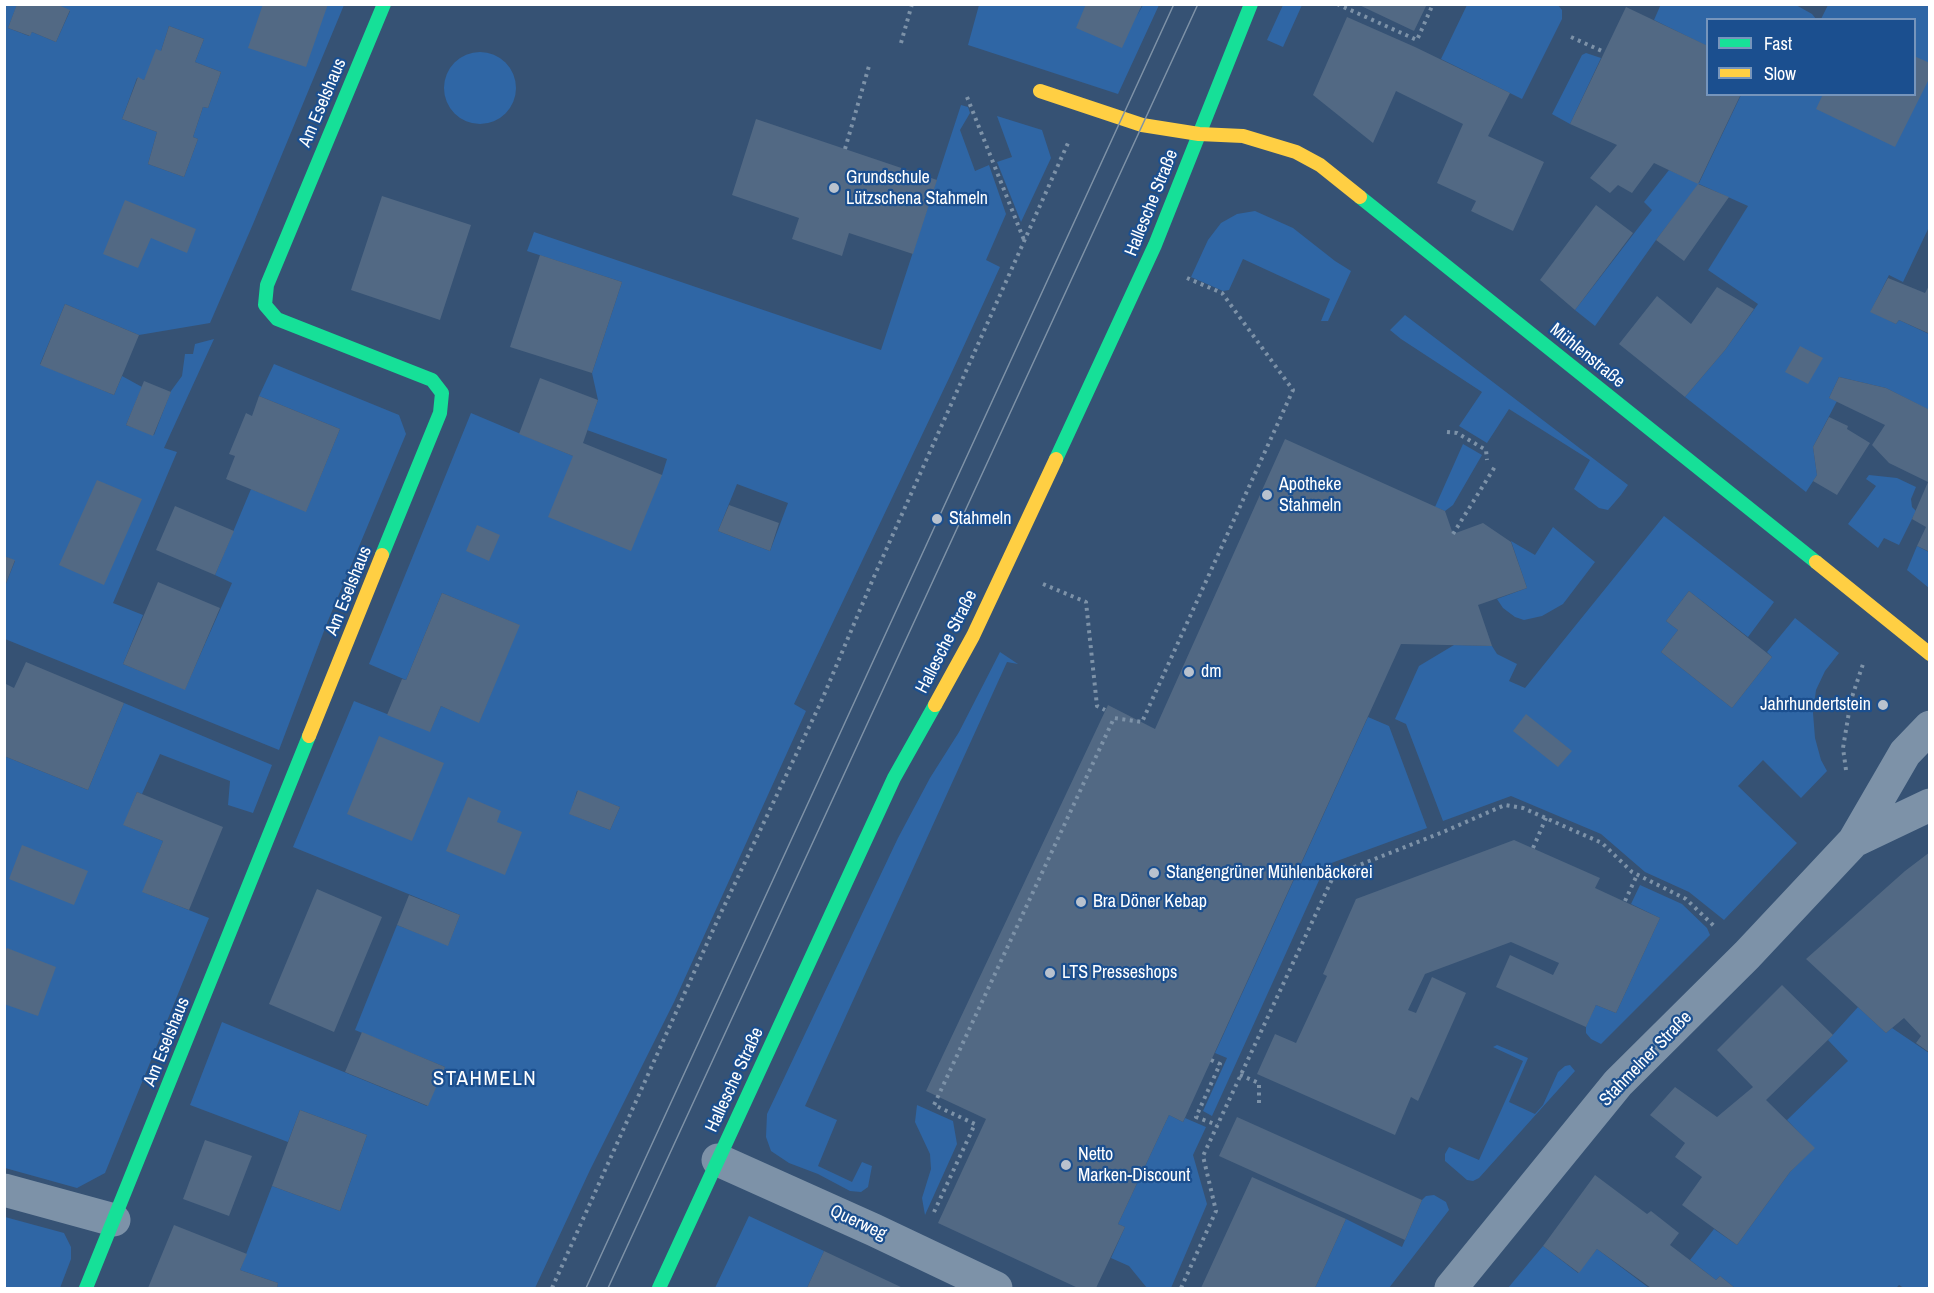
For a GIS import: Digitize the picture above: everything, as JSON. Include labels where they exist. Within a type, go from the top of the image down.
[{"type":"street","name":"Am Eselshaus","points":[[86,1288],[440,413],[442,393],[432,380],[278,319],[265,304],[267,285],[384,4]]},
{"type":"street","name":"Hallesche Straße","points":[[659,1288],[894,778],[973,636],[1151,254],[1251,4]]},
{"type":"street","name":"Mühlenstraße","points":[[1040,91],[1142,125],[1199,134],[1243,136],[1296,152],[1320,165],[1929,654]]},
{"type":"street","name":"Stahmelner Straße","points":[[1451,1288],[1618,1083],[1747,955],[1854,840],[1905,753],[1929,727]]},
{"type":"street","name":"Stahmelner Straße","points":[[1854,840],[1929,805]]},
{"type":"street","name":"Querweg","points":[[718,1160],[864,1225],[996,1288]]},
{"type":"street","points":[[4,1190],[114,1220]]},
{"type":"path","points":[[901,43],[912,4]]},
{"type":"path","points":[[1337,4],[1417,40],[1433,4]]},
{"type":"path","points":[[1571,37],[1604,52]]},
{"type":"path","points":[[845,149],[869,66]]},
{"type":"path","points":[[967,97],[1024,241]]},
{"type":"path","points":[[552,1288],[718,919],[822,702],[873,579],[1068,142]]},
{"type":"path","points":[[932,1216],[975,1124],[934,1105],[1114,718],[1142,722],[1293,390],[1222,293],[1180,275]]},
{"type":"path","points":[[1447,432],[1457,434],[1486,450],[1487,460]]},
{"type":"path","points":[[1453,534],[1496,465]]},
{"type":"path","points":[[1040,582],[1086,602],[1097,706],[1105,710]]},
{"type":"path","points":[[1846,771],[1843,748],[1851,700],[1864,661]]},
{"type":"path","points":[[1181,1288],[1216,1211],[1203,1156],[1334,875],[1505,805],[1523,808],[1602,843],[1637,875],[1686,899],[1713,924]]},
{"type":"path","points":[[1533,848],[1546,818]]},
{"type":"path","points":[[1625,901],[1637,875]]},
{"type":"path","points":[[1211,1060],[1220,1064],[1196,1117],[1217,1125]]},
{"type":"path","points":[[1240,1074],[1258,1083],[1259,1103]]},
{"type":"shaded area","points":[[1661,4],[1796,5],[1815,18],[1706,18],[1706,46],[1654,20]]},
{"type":"shaded area","points":[[5,5],[17,5],[8,28],[29,36],[32,32],[56,42],[70,11],[56,5],[344,5],[210,323],[139,335],[65,304],[40,364],[114,395],[122,376],[142,387],[126,425],[154,435],[171,391],[182,376],[185,354],[193,354],[195,344],[214,339],[164,448],[177,452],[113,603],[143,615],[123,664],[185,689],[232,583],[215,575],[251,489],[306,511],[340,429],[259,396],[274,364],[399,415],[406,434],[327,623],[279,750],[5,639],[5,586],[15,561],[4,556]],"holes":[[[169,26],[204,39],[195,62],[221,72],[208,108],[203,107],[193,137],[198,139],[184,177],[148,164],[157,132],[122,119],[137,78],[144,80],[161,51]]]},
{"type":"shaded area","points":[[979,5],[1142,5],[1137,16],[1143,5],[1159,5],[1118,94],[968,45]]},
{"type":"shaded area","points":[[1283,5],[1302,5],[1283,47],[1267,40]]},
{"type":"shaded area","points":[[1467,5],[1558,5],[1562,10],[1562,19],[1522,99],[1441,59]]},
{"type":"shaded area","points":[[1828,5],[1929,5],[1929,227],[1903,282],[1889,275],[1871,311],[1896,324],[1899,320],[1929,334],[1929,410],[1886,388],[1839,377],[1829,398],[1837,401],[1813,447],[1817,475],[1806,492],[1685,397],[1725,350],[1758,304],[1708,270],[1748,206],[1699,184],[1595,326],[1575,310],[1652,210],[1644,202],[1669,170],[1699,183],[1741,96],[1916,96],[1916,18],[1822,18]]},
{"type":"shaded area","points":[[480,52],[500,58],[510,68],[516,88],[510,108],[500,118],[480,124],[460,118],[450,108],[444,88],[450,68],[460,58]]},
{"type":"shaded area","points":[[1586,53],[1601,58],[1570,124],[1552,114],[1582,55]]},
{"type":"shaded area","points":[[961,105],[968,107],[970,113],[960,130],[975,171],[989,165],[1006,214],[986,260],[1000,267],[794,704],[806,711],[674,1002],[590,1170],[535,1288],[277,1288],[278,1283],[240,1270],[272,1186],[340,1211],[367,1135],[300,1110],[288,1142],[190,1105],[222,1022],[427,1106],[445,1067],[355,1030],[397,925],[448,945],[460,915],[293,847],[354,701],[430,731],[441,706],[479,722],[519,625],[442,593],[406,680],[369,664],[471,413],[573,456],[662,475],[667,459],[587,430],[598,400],[592,373],[622,282],[527,251],[534,232],[881,350]],"holes":[[[737,484],[788,503],[770,551],[718,531]],[[577,791],[620,807],[610,830],[570,814]]]},
{"type":"shaded area","points":[[997,116],[1042,130],[1051,158],[1021,222],[997,162],[1012,157]]},
{"type":"shaded area","points":[[1255,211],[1293,228],[1351,271],[1328,321],[1321,321],[1330,299],[1243,259],[1229,290],[1223,291],[1191,277],[1208,240],[1221,223],[1237,214]]},
{"type":"shaded area","points":[[1405,315],[1628,485],[1608,510],[1599,508],[1574,489],[1590,460],[1509,409],[1487,443],[1459,426],[1482,392],[1390,330]]},
{"type":"shaded area","points":[[1463,444],[1482,455],[1453,505],[1445,511],[1435,507]]},
{"type":"shaded area","points":[[1869,475],[1897,478],[1916,487],[1911,499],[1912,507],[1916,511],[1899,545],[1884,538],[1878,548],[1848,524],[1876,486],[1866,479]]},
{"type":"shaded area","points":[[1664,516],[1774,602],[1748,637],[1689,591],[1666,621],[1678,630],[1661,652],[1732,708],[1772,657],[1767,652],[1795,618],[1839,653],[1825,671],[1816,690],[1813,713],[1815,738],[1821,760],[1827,771],[1801,798],[1763,760],[1738,786],[1797,843],[1724,920],[1689,892],[1645,872],[1601,834],[1511,796],[1443,821],[1406,724],[1395,719],[1419,666],[1454,645],[1492,646],[1497,654],[1517,664],[1509,681],[1525,688]]},
{"type":"shaded area","points":[[1553,527],[1595,562],[1563,604],[1542,616],[1524,620],[1515,617],[1503,608],[1497,599],[1527,588],[1511,541],[1535,555]]},
{"type":"shaded area","points":[[1917,546],[1929,552],[1929,588],[1907,570]]},
{"type":"shaded area","points":[[1000,652],[1018,664],[1007,662],[805,1106],[837,1120],[818,1166],[852,1182],[862,1162],[872,1166],[868,1187],[861,1192],[850,1191],[818,1174],[789,1163],[771,1151],[766,1137],[767,1114],[898,838],[930,778],[959,732]]},
{"type":"shaded area","points":[[124,703],[272,765],[253,813],[228,805],[230,781],[160,754],[142,794],[137,792],[124,825],[163,841],[143,892],[209,918],[105,1173],[77,1188],[5,1168],[4,756],[88,790]]},
{"type":"shaded area","points":[[1368,717],[1389,726],[1427,828],[1326,865],[1212,1116],[1203,1111],[1227,1058],[1215,1053]]},
{"type":"shaded area","points":[[1640,885],[1682,904],[1707,928],[1710,935],[1601,1044],[1591,1039],[1586,1033],[1589,1019],[1596,1005],[1616,1013],[1660,918],[1631,904]]},
{"type":"shaded area","points":[[1858,1007],[1886,1033],[1892,1028],[1929,1053],[1929,1288],[1904,1288],[1899,1285],[1896,1288],[1735,1288],[1720,1276],[1716,1280],[1690,1260],[1714,1229],[1737,1245],[1790,1172],[1814,1148],[1787,1120],[1848,1061],[1828,1040]]},
{"type":"shaded area","points":[[1497,1045],[1528,1058],[1509,1102],[1535,1114],[1543,1105],[1558,1072],[1570,1065],[1575,1071],[1479,1178],[1473,1181],[1467,1180],[1445,1161],[1445,1154],[1449,1147],[1479,1160],[1523,1061],[1493,1047]]},
{"type":"shaded area","points":[[917,1105],[953,1121],[957,1144],[925,1215],[922,1198],[931,1169],[930,1154],[915,1122]]},
{"type":"shaded area","points":[[1169,1115],[1183,1122],[1185,1118],[1206,1127],[1193,1155],[1207,1204],[1171,1288],[1147,1288],[1129,1266],[1111,1258],[1125,1227],[1118,1224]]},
{"type":"shaded area","points":[[1434,1195],[1446,1202],[1449,1210],[1389,1288],[1315,1288],[1346,1219],[1402,1247],[1422,1200],[1426,1196]]},
{"type":"shaded area","points":[[749,1216],[824,1251],[807,1288],[715,1288]]},
{"type":"shaded area","points":[[5,1217],[64,1233],[71,1247],[71,1259],[60,1288],[5,1288]]},
{"type":"shaded area","points":[[1543,1246],[1578,1273],[1597,1249],[1649,1288],[1508,1288]]},
{"type":"building","points":[[17,4],[56,4],[70,10],[56,42],[32,32],[30,36],[8,28]]},
{"type":"building","points":[[263,4],[328,4],[306,67],[248,48]]},
{"type":"building","points":[[1086,4],[1142,4],[1122,48],[1076,28]]},
{"type":"building","points":[[1357,4],[1427,4],[1414,31]]},
{"type":"building","points":[[1626,7],[1706,45],[1706,96],[1740,96],[1698,184],[1654,163],[1632,193],[1618,185],[1610,193],[1590,178],[1617,145],[1570,124]]},
{"type":"building","points":[[1347,17],[1510,93],[1488,136],[1544,162],[1513,231],[1471,211],[1476,201],[1437,183],[1463,124],[1396,91],[1373,143],[1313,95]]},
{"type":"building","points":[[169,26],[204,39],[195,62],[221,72],[208,108],[203,107],[193,137],[198,139],[184,177],[148,164],[157,132],[122,119],[138,77],[144,80],[156,49],[161,51]]},
{"type":"building","points":[[1916,57],[1930,63],[1930,77],[1895,147],[1816,109],[1822,96],[1916,96]]},
{"type":"building","name":"Grundschule Lützschena Stahmeln","points":[[756,119],[937,180],[913,254],[849,233],[842,256],[792,239],[799,218],[732,195]]},
{"type":"building","points":[[1698,184],[1729,197],[1684,261],[1656,240]]},
{"type":"building","points":[[382,196],[471,225],[440,320],[351,290]]},
{"type":"building","points":[[125,200],[196,229],[187,253],[151,238],[138,268],[103,254]]},
{"type":"building","points":[[1596,205],[1633,233],[1575,310],[1540,280]]},
{"type":"building","points":[[540,255],[622,282],[592,373],[510,347]]},
{"type":"building","points":[[1888,278],[1925,293],[1930,284],[1930,334],[1899,320],[1896,324],[1870,312]]},
{"type":"building","points":[[1717,287],[1754,309],[1725,350],[1685,397],[1619,344],[1657,296],[1691,324]]},
{"type":"building","points":[[65,304],[139,335],[114,395],[40,365]]},
{"type":"building","points":[[1800,346],[1823,358],[1808,384],[1785,372]]},
{"type":"building","points":[[1839,377],[1886,388],[1930,410],[1930,552],[1917,546],[1926,527],[1912,519],[1928,482],[1889,463],[1872,445],[1885,425],[1829,398]]},
{"type":"building","points":[[540,378],[598,400],[583,443],[662,475],[631,551],[548,517],[573,456],[519,434]]},
{"type":"building","points":[[144,381],[171,392],[153,436],[126,425]]},
{"type":"building","points":[[259,396],[340,429],[306,512],[226,479],[235,456],[229,454],[246,413],[252,416]]},
{"type":"building","points":[[1829,417],[1848,426],[1847,429],[1870,443],[1837,495],[1813,481],[1817,475],[1813,447]]},
{"type":"building","points":[[1285,439],[1445,511],[1453,534],[1483,523],[1511,542],[1527,588],[1478,605],[1492,646],[1401,644],[1183,1122],[1169,1115],[1118,1224],[1125,1227],[1096,1288],[1078,1288],[938,1223],[986,1119],[926,1091],[1108,705],[1155,729]]},
{"type":"building","points":[[97,480],[142,499],[104,585],[59,565]]},
{"type":"building","points":[[729,505],[779,523],[770,551],[718,531]]},
{"type":"building","points":[[175,506],[234,531],[215,575],[156,550]]},
{"type":"building","points":[[477,525],[500,535],[489,561],[466,551]]},
{"type":"building","points":[[4,556],[15,560],[5,586],[4,586]]},
{"type":"building","points":[[158,582],[220,608],[185,690],[123,664]]},
{"type":"building","points":[[1689,591],[1772,657],[1732,708],[1661,652],[1678,630],[1666,621]]},
{"type":"building","points":[[442,593],[520,625],[479,723],[441,706],[430,732],[387,715],[402,679],[406,680]]},
{"type":"building","points":[[26,662],[124,703],[88,790],[4,756],[4,683],[14,688]]},
{"type":"building","points":[[1526,714],[1572,751],[1558,767],[1513,731]]},
{"type":"building","points":[[379,736],[444,763],[412,841],[347,814]]},
{"type":"building","points":[[578,790],[620,807],[610,830],[569,814]]},
{"type":"building","points":[[137,792],[223,827],[189,910],[142,892],[163,841],[123,825]]},
{"type":"building","points":[[468,797],[501,811],[497,822],[522,832],[505,875],[446,851]]},
{"type":"building","points":[[1514,840],[1600,878],[1595,888],[1660,918],[1616,1013],[1596,1005],[1586,1027],[1496,987],[1510,955],[1553,975],[1559,963],[1511,942],[1425,974],[1408,1010],[1416,1013],[1432,977],[1466,993],[1418,1101],[1411,1097],[1395,1135],[1257,1074],[1275,1034],[1296,1043],[1327,976],[1323,974],[1356,899]]},
{"type":"building","points":[[22,845],[88,871],[74,905],[9,879]]},
{"type":"building","points":[[1930,852],[1930,1053],[1916,1043],[1921,1036],[1904,1018],[1886,1033],[1806,959],[1905,871]]},
{"type":"building","points":[[317,889],[382,917],[334,1032],[269,1004]]},
{"type":"building","points":[[409,895],[460,915],[448,946],[397,925]]},
{"type":"building","points":[[7,948],[56,967],[38,1016],[4,1004],[4,955]]},
{"type":"building","points":[[1782,985],[1833,1035],[1766,1100],[1815,1148],[1790,1172],[1737,1245],[1682,1205],[1702,1177],[1675,1157],[1685,1143],[1650,1115],[1675,1087],[1717,1117],[1753,1087],[1717,1050]]},
{"type":"building","points":[[362,1032],[445,1067],[428,1106],[345,1072]]},
{"type":"building","points":[[300,1110],[367,1135],[340,1211],[272,1186]]},
{"type":"building","points":[[1237,1117],[1422,1200],[1405,1240],[1219,1156]]},
{"type":"building","points":[[205,1140],[252,1156],[229,1216],[183,1199]]},
{"type":"building","points":[[1595,1175],[1647,1214],[1651,1211],[1679,1233],[1670,1245],[1716,1280],[1720,1276],[1735,1288],[1651,1288],[1597,1249],[1579,1273],[1543,1246]]},
{"type":"building","points":[[1252,1177],[1346,1219],[1315,1288],[1201,1288]]},
{"type":"building","points":[[174,1225],[247,1254],[240,1270],[278,1283],[277,1288],[148,1288]]},
{"type":"building","points":[[824,1251],[903,1288],[807,1288]]},
{"type":"tram line","points":[[586,1288],[1174,4]]},
{"type":"tram line","points":[[608,1288],[1198,4]]},
{"type":"traffic: fast","points":[[382,555],[440,413],[442,393],[432,380],[277,319],[265,305],[267,285],[384,4]]},
{"type":"traffic: fast","points":[[1056,459],[1155,245],[1251,4]]},
{"type":"traffic: fast","points":[[1360,197],[1816,562]]},
{"type":"traffic: fast","points":[[659,1288],[894,778],[935,705]]},
{"type":"traffic: fast","points":[[86,1288],[309,736]]},
{"type":"traffic: slow","points":[[1040,91],[1142,125],[1199,134],[1243,136],[1296,152],[1320,165],[1360,197]]},
{"type":"traffic: slow","points":[[935,705],[973,636],[1056,459]]},
{"type":"traffic: slow","points":[[309,736],[382,555]]},
{"type":"traffic: slow","points":[[1816,562],[1930,654]]},
{"type":"place","name":"Grundschule Lützschena Stahmeln","points":[[834,188]]},
{"type":"place","name":"Apotheke Stahmeln","points":[[1267,495]]},
{"type":"place","name":"Stahmeln","points":[[937,519]]},
{"type":"place","name":"dm","points":[[1189,672]]},
{"type":"place","name":"Jahrhundertstein","points":[[1883,705]]},
{"type":"place","name":"Stangengrüner Mühlenbäckerei","points":[[1154,873]]},
{"type":"place","name":"Bra Döner Kebap","points":[[1081,902]]},
{"type":"place","name":"LTS Presseshops","points":[[1050,973]]},
{"type":"place","name":"Netto Marken-Discount","points":[[1066,1165]]},
{"type":"district","name":"STAHMELN","points":[[485,1079]]}]
